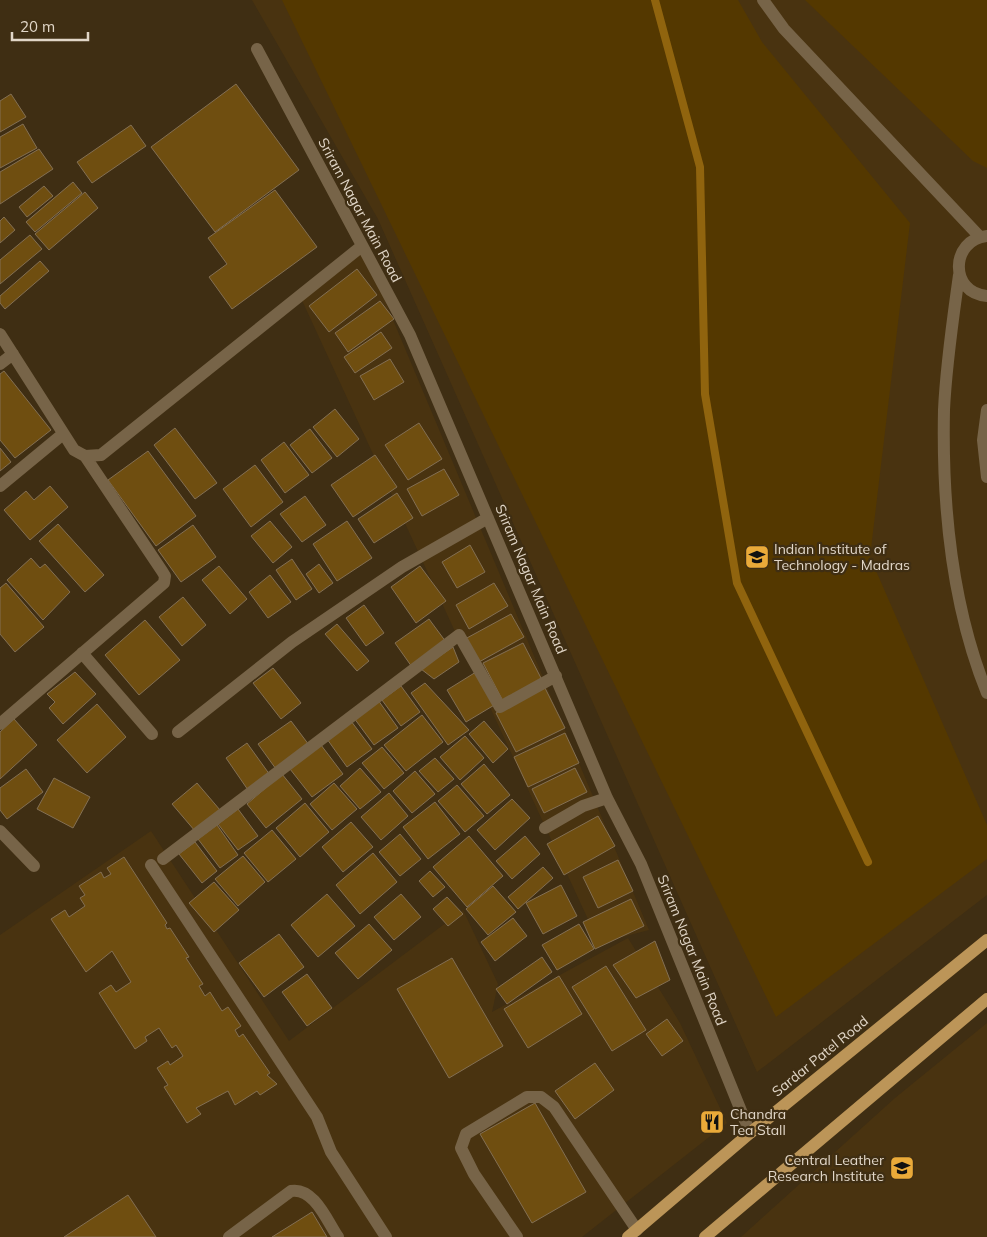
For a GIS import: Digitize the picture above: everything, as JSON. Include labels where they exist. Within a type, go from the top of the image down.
[{"type":"main road","name":"Sardar Patel Road","points":[[633,1233],[750,1133],[987,940]]},
{"type":"main road","points":[[705,1237],[987,1000]]},
{"type":"street","points":[[764,0],[784,28],[984,237],[964,247],[958,265],[959,274],[944,410],[948,543],[972,655],[987,693]]},
{"type":"street","name":"Sriram Nagar Main Road","points":[[257,49],[410,336],[607,798],[641,864],[750,1133]]},
{"type":"street","points":[[85,456],[101,455],[362,246]]},
{"type":"street","points":[[959,274],[963,284],[970,291],[987,296]]},
{"type":"street","points":[[0,334],[63,434],[74,450],[85,456],[165,576],[164,582],[0,724]]},
{"type":"street","points":[[0,364],[13,354]]},
{"type":"street","points":[[987,410],[983,440],[987,477]]},
{"type":"street","points":[[0,486],[63,434]]},
{"type":"street","points":[[178,732],[292,642],[402,567],[488,518]]},
{"type":"street","points":[[163,859],[459,635],[500,707],[556,676]]},
{"type":"street","points":[[82,653],[152,734]]},
{"type":"street","points":[[545,828],[583,806],[607,798]]},
{"type":"street","points":[[0,831],[34,866]]},
{"type":"street","points":[[151,865],[317,1117],[330,1152],[386,1237]]},
{"type":"street","points":[[517,1237],[474,1174],[461,1148],[466,1134],[527,1097],[542,1097],[554,1107],[633,1233]]},
{"type":"street","points":[[229,1237],[291,1192],[300,1190],[309,1194],[338,1237]]},
{"type":"shaded area","name":"Indian Institute of Technology - Madras","points":[[252,0],[987,0],[987,895],[757,1072],[378,219]]},
{"type":"shaded area","name":"Indian Institute of Technology - Madras","points":[[282,0],[738,0],[762,42],[910,223],[870,557],[987,825],[987,859],[776,1017]]},
{"type":"shaded area","points":[[805,0],[987,0],[987,168],[973,161]]},
{"type":"shaded area","points":[[362,246],[649,930],[599,943],[300,296]]},
{"type":"shaded area","points":[[151,831],[289,1041],[463,910],[498,984],[492,1012],[628,938],[680,1023],[727,1123],[582,1237],[0,1237],[0,935]]},
{"type":"shaded area","name":"Central Leather Research Institute","points":[[987,1023],[987,1237],[741,1237],[895,1098]]},
{"type":"building","points":[[236,84],[299,170],[215,232],[151,147]]},
{"type":"building","points":[[11,94],[26,117],[0,132],[0,101]]},
{"type":"building","points":[[23,124],[37,148],[0,168],[0,137]]},
{"type":"building","points":[[131,125],[146,146],[92,183],[77,162]]},
{"type":"building","points":[[39,149],[53,169],[0,204],[0,172]]},
{"type":"building","points":[[73,182],[82,193],[35,232],[26,222]]},
{"type":"building","points":[[44,186],[53,196],[27,217],[19,207]]},
{"type":"building","points":[[275,190],[317,247],[232,309],[209,277],[227,264],[208,238]]},
{"type":"building","points":[[85,192],[98,208],[49,250],[35,234]]},
{"type":"building","points":[[4,217],[15,230],[0,243],[0,221]]},
{"type":"building","points":[[30,235],[42,249],[0,284],[0,260]]},
{"type":"building","points":[[40,261],[49,271],[5,309],[0,303],[0,296]]},
{"type":"building","points":[[357,269],[377,295],[329,332],[309,306]]},
{"type":"building","points":[[380,301],[394,319],[348,352],[335,333]]},
{"type":"building","points":[[381,332],[392,348],[355,373],[344,357]]},
{"type":"building","points":[[390,359],[404,382],[374,400],[360,376]]},
{"type":"building","points":[[4,371],[51,430],[15,458],[0,440],[0,374]]},
{"type":"building","points":[[335,409],[359,439],[337,457],[313,427]]},
{"type":"building","points":[[419,423],[442,459],[408,480],[385,445]]},
{"type":"building","points":[[175,428],[217,483],[195,499],[154,445]]},
{"type":"building","points":[[310,429],[332,458],[312,473],[290,445]]},
{"type":"building","points":[[284,442],[309,475],[285,493],[261,460]]},
{"type":"building","points":[[0,448],[11,462],[0,471]]},
{"type":"building","points":[[148,451],[196,516],[156,546],[108,480]]},
{"type":"building","points":[[375,455],[397,487],[353,517],[331,485]]},
{"type":"building","points":[[255,465],[283,502],[251,527],[223,489]]},
{"type":"building","points":[[444,469],[459,495],[422,516],[407,489]]},
{"type":"building","points":[[50,486],[68,507],[30,540],[4,510],[26,491],[34,500]]},
{"type":"building","points":[[397,493],[413,518],[374,543],[358,519]]},
{"type":"building","points":[[305,496],[326,525],[302,542],[280,514]]},
{"type":"building","points":[[270,521],[292,547],[273,563],[251,536]]},
{"type":"building","points":[[347,521],[372,558],[337,581],[313,544]]},
{"type":"building","points":[[58,524],[104,575],[85,592],[39,541]]},
{"type":"building","points":[[193,525],[216,557],[181,582],[158,550]]},
{"type":"building","points":[[470,545],[485,572],[457,588],[442,562]]},
{"type":"building","points":[[31,558],[40,568],[45,564],[70,592],[43,620],[7,580]]},
{"type":"building","points":[[292,559],[312,589],[296,600],[276,570]]},
{"type":"building","points":[[319,564],[333,583],[319,593],[306,574]]},
{"type":"building","points":[[219,566],[247,599],[230,614],[202,580]]},
{"type":"building","points":[[420,566],[446,601],[416,623],[391,587]]},
{"type":"building","points":[[270,575],[291,602],[268,618],[249,592]]},
{"type":"building","points":[[6,583],[44,627],[15,652],[0,634],[0,588]]},
{"type":"building","points":[[494,583],[508,606],[469,629],[456,605]]},
{"type":"building","points":[[183,597],[206,625],[182,646],[159,617]]},
{"type":"building","points":[[364,605],[384,633],[366,646],[346,618]]},
{"type":"building","points":[[511,614],[524,637],[479,662],[465,639]]},
{"type":"building","points":[[429,619],[446,642],[412,667],[395,643]]},
{"type":"building","points":[[145,620],[180,660],[139,695],[105,655]]},
{"type":"building","points":[[337,624],[369,661],[357,671],[325,634]]},
{"type":"building","points":[[523,643],[542,680],[503,701],[483,663]]},
{"type":"building","points":[[453,647],[459,662],[434,679],[421,669]]},
{"type":"building","points":[[273,668],[301,703],[281,719],[253,683]]},
{"type":"building","points":[[75,672],[96,694],[63,724],[49,708],[55,702],[47,694]]},
{"type":"building","points":[[476,672],[496,704],[466,722],[447,690]]},
{"type":"building","points":[[425,683],[469,730],[448,745],[411,693]]},
{"type":"building","points":[[401,686],[420,712],[401,726],[382,700]]},
{"type":"building","points":[[545,688],[565,728],[516,752],[496,713]]},
{"type":"building","points":[[378,700],[398,728],[374,745],[354,718]]},
{"type":"building","points":[[97,704],[126,737],[87,773],[57,740]]},
{"type":"building","points":[[422,715],[443,742],[406,771],[384,745]]},
{"type":"building","points":[[14,719],[37,745],[0,779],[0,732]]},
{"type":"building","points":[[291,721],[309,745],[276,769],[258,744]]},
{"type":"building","points":[[351,721],[372,749],[347,767],[327,739]]},
{"type":"building","points":[[484,721],[508,749],[493,763],[469,734]]},
{"type":"building","points":[[565,733],[579,763],[528,787],[514,757]]},
{"type":"building","points":[[465,736],[484,758],[460,780],[440,757]]},
{"type":"building","points":[[247,743],[270,775],[248,790],[226,758]]},
{"type":"building","points":[[321,745],[343,774],[312,797],[290,769]]},
{"type":"building","points":[[382,747],[404,773],[384,789],[362,763]]},
{"type":"building","points":[[435,758],[454,779],[438,792],[419,771]]},
{"type":"building","points":[[484,764],[510,795],[487,814],[461,784]]},
{"type":"building","points":[[360,768],[381,792],[360,809],[340,786]]},
{"type":"building","points":[[575,768],[587,792],[544,813],[532,789]]},
{"type":"building","points":[[26,769],[43,792],[7,819],[0,810],[0,788]]},
{"type":"building","points":[[415,771],[435,794],[412,813],[393,791]]},
{"type":"building","points":[[282,774],[302,799],[266,828],[247,804]]},
{"type":"building","points":[[54,778],[90,797],[73,828],[37,809]]},
{"type":"building","points":[[197,783],[220,810],[195,831],[172,804]]},
{"type":"building","points":[[334,783],[357,809],[332,830],[310,804]]},
{"type":"building","points":[[457,785],[484,816],[465,832],[438,801]]},
{"type":"building","points":[[389,793],[408,816],[381,840],[361,817]]},
{"type":"building","points":[[512,799],[530,818],[495,850],[477,830]]},
{"type":"building","points":[[435,802],[460,834],[428,859],[403,827]]},
{"type":"building","points":[[305,803],[329,832],[300,857],[276,828]]},
{"type":"building","points":[[238,809],[258,836],[238,850],[218,824]]},
{"type":"building","points":[[598,816],[615,846],[564,875],[547,844]]},
{"type":"building","points":[[351,822],[373,847],[343,872],[322,847]]},
{"type":"building","points":[[217,825],[238,855],[220,868],[198,839]]},
{"type":"building","points":[[272,830],[296,859],[268,882],[244,853]]},
{"type":"building","points":[[400,834],[421,859],[400,876],[379,852]]},
{"type":"building","points":[[469,836],[503,876],[467,907],[433,867]]},
{"type":"building","points":[[525,836],[540,854],[512,879],[496,861]]},
{"type":"building","points":[[195,842],[217,871],[202,883],[179,854]]},
{"type":"building","points":[[373,853],[397,882],[360,914],[336,885]]},
{"type":"building","points":[[243,856],[265,882],[238,906],[215,879]]},
{"type":"building","points":[[124,857],[167,923],[165,925],[167,929],[170,928],[189,957],[186,958],[203,984],[199,986],[205,996],[210,992],[222,1011],[228,1007],[241,1026],[235,1030],[239,1037],[243,1034],[270,1073],[267,1075],[277,1084],[260,1095],[257,1091],[235,1105],[228,1091],[196,1108],[201,1114],[187,1123],[164,1087],[168,1085],[157,1068],[168,1061],[170,1065],[183,1056],[176,1045],[172,1048],[159,1028],[145,1037],[147,1041],[135,1049],[99,993],[111,985],[116,992],[131,982],[112,951],[86,972],[51,919],[65,910],[69,917],[85,906],[80,898],[85,895],[79,886],[101,872],[104,878],[111,874],[107,868]]},
{"type":"building","points":[[618,860],[633,891],[598,908],[583,877]]},
{"type":"building","points":[[543,867],[553,878],[518,909],[508,897]]},
{"type":"building","points":[[430,871],[445,887],[433,897],[419,881]]},
{"type":"building","points":[[214,882],[239,910],[214,932],[189,903]]},
{"type":"building","points":[[561,885],[577,916],[543,934],[526,903]]},
{"type":"building","points":[[493,886],[516,912],[488,935],[466,909]]},
{"type":"building","points":[[327,894],[355,926],[318,957],[291,925]]},
{"type":"building","points":[[401,894],[421,917],[394,940],[374,917]]},
{"type":"building","points":[[447,897],[463,914],[448,926],[433,909]]},
{"type":"building","points":[[631,899],[644,926],[595,949],[583,922]]},
{"type":"building","points":[[513,918],[527,936],[495,961],[481,942]]},
{"type":"building","points":[[369,924],[392,950],[358,979],[335,953]]},
{"type":"building","points":[[579,924],[594,949],[557,970],[542,945]]},
{"type":"building","points":[[279,934],[304,967],[264,997],[239,963]]},
{"type":"building","points":[[655,941],[670,980],[636,998],[613,965]]},
{"type":"building","points":[[542,957],[552,972],[507,1004],[496,989]]},
{"type":"building","points":[[452,958],[503,1046],[449,1078],[397,989]]},
{"type":"building","points":[[606,966],[646,1030],[612,1051],[572,987]]},
{"type":"building","points":[[307,974],[332,1008],[307,1026],[282,992]]},
{"type":"building","points":[[559,976],[582,1014],[528,1048],[504,1009]]},
{"type":"building","points":[[667,1019],[683,1041],[662,1056],[646,1034]]},
{"type":"building","points":[[595,1063],[614,1090],[575,1119],[555,1091]]},
{"type":"building","points":[[535,1103],[586,1192],[532,1223],[480,1134]]},
{"type":"building","points":[[128,1195],[156,1237],[64,1237]]},
{"type":"building","points":[[312,1212],[327,1237],[272,1237]]},
{"type":"waterway","points":[[655,0],[700,167],[705,394],[737,583],[868,862]]},
{"type":"place","name":"Indian Institute of Technology - Madras","points":[[757,557]]},
{"type":"place","name":"Chandra Tea Stall","points":[[712,1122]]},
{"type":"place","name":"Central Leather Research Institute","points":[[902,1168]]}]
